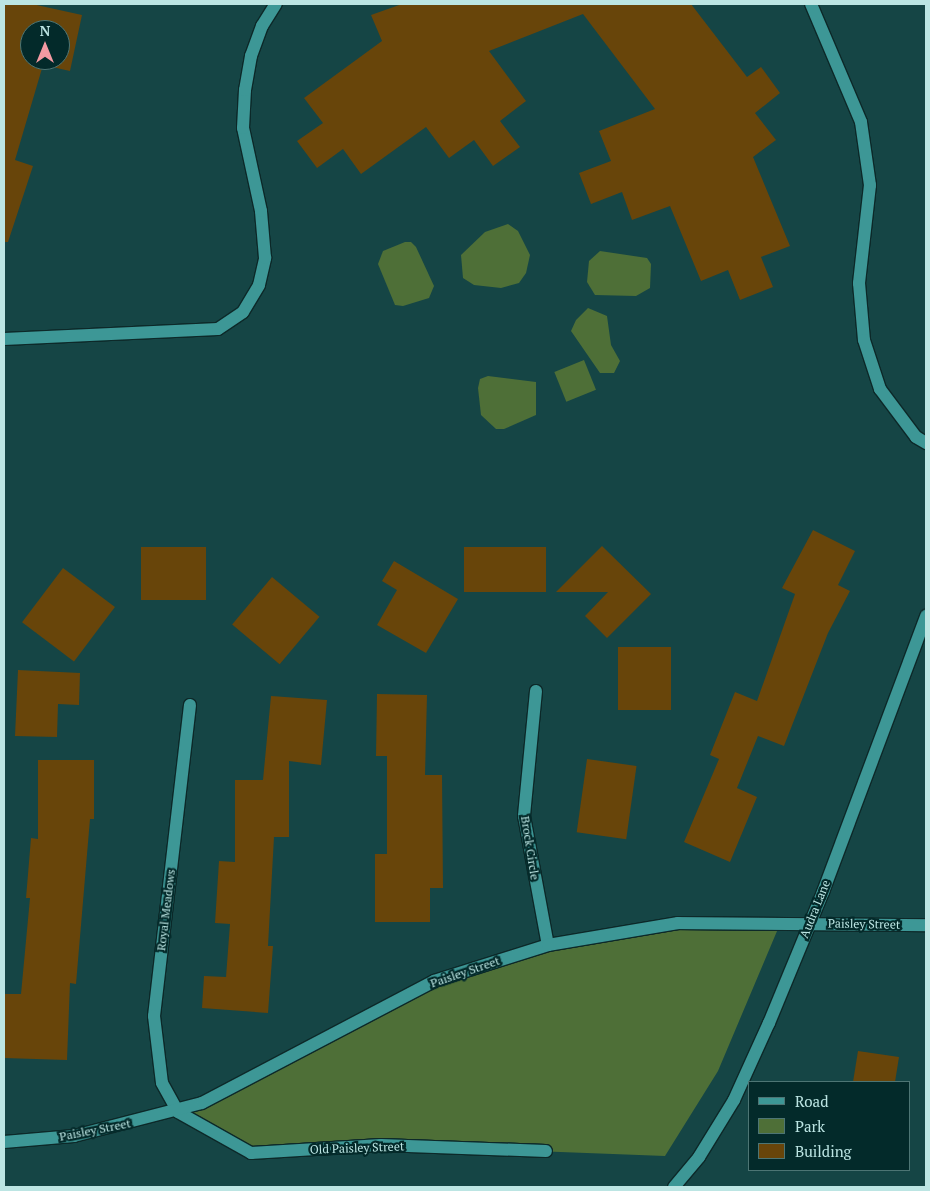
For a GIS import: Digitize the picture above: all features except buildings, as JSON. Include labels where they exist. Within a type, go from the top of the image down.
[{"type":"street","points":[[4,339],[218,330],[243,312],[259,284],[265,258],[261,211],[244,128],[245,90],[251,56],[262,26],[276,4]]},
{"type":"street","points":[[811,4],[861,122],[870,185],[859,283],[864,340],[880,389],[916,437],[926,443]]},
{"type":"street","name":"Audra Lane","points":[[674,1187],[699,1157],[734,1100],[810,923],[926,616]]},
{"type":"street","name":"Brock Circle","points":[[536,691],[524,816],[548,945]]},
{"type":"street","name":"Royal Meadows","points":[[178,1112],[162,1083],[154,1016],[190,705]]},
{"type":"street","name":"Paisley Street","points":[[4,1142],[74,1136],[178,1112],[202,1103],[434,981],[548,945],[678,923],[926,925]]},
{"type":"street","name":"Old Paisley Street","points":[[178,1112],[251,1153],[380,1145],[546,1151]]},
{"type":"green space","points":[[508,224],[518,231],[530,255],[526,273],[519,283],[501,288],[474,285],[463,278],[461,255],[485,232]]},
{"type":"green space","points":[[405,242],[411,242],[416,247],[434,286],[429,298],[403,306],[395,305],[378,264],[383,251]]},
{"type":"green space","points":[[600,251],[647,258],[651,264],[650,288],[636,296],[595,295],[587,282],[589,261]]},
{"type":"green space","points":[[588,308],[607,316],[611,345],[620,361],[614,373],[600,373],[571,331],[576,320]]},
{"type":"green space","points":[[584,360],[596,390],[566,402],[554,372]]},
{"type":"green space","points":[[488,376],[536,382],[536,415],[504,429],[496,429],[481,415],[478,388],[480,379]]},
{"type":"green space","points":[[678,923],[780,924],[718,1071],[665,1156],[381,1145],[251,1153],[178,1112],[434,981],[548,945]]}]
